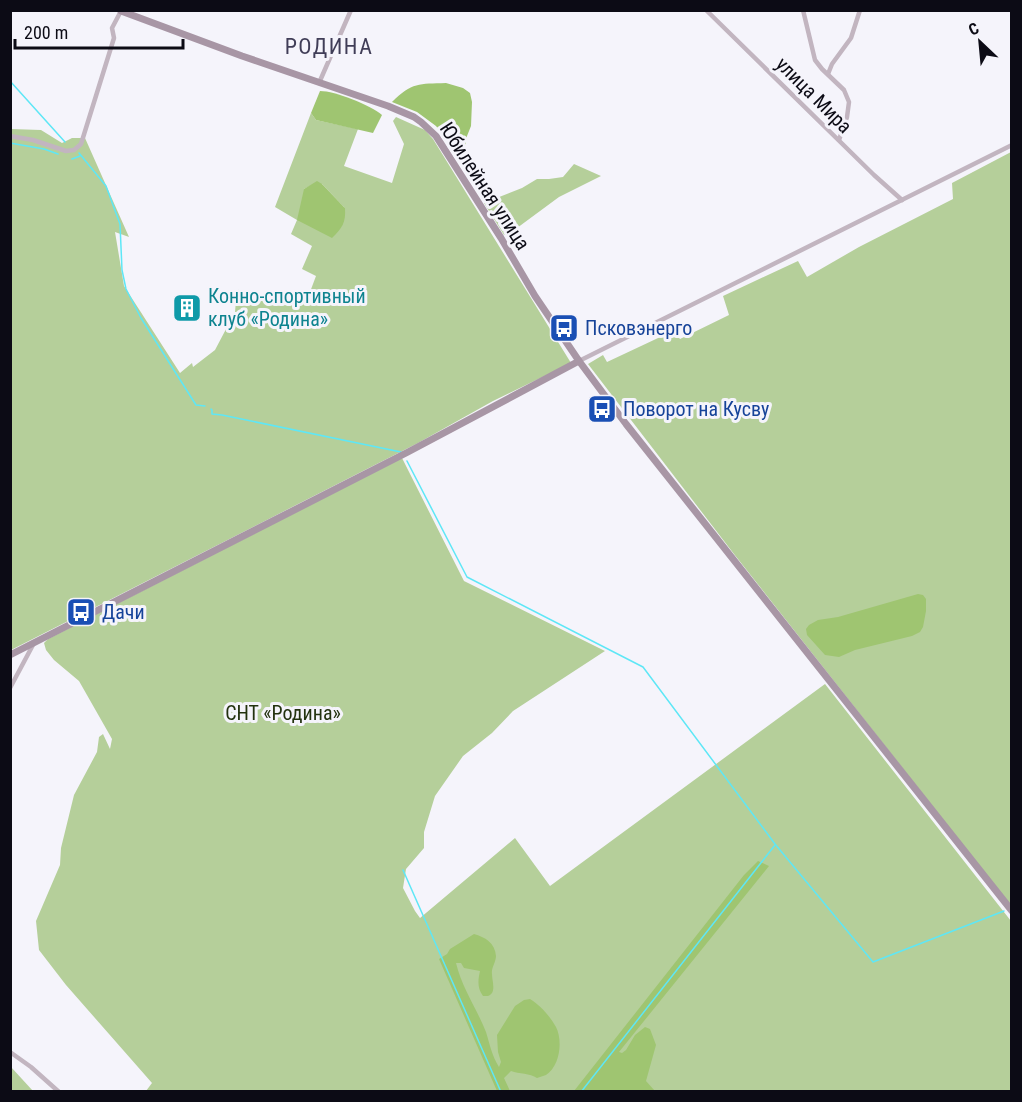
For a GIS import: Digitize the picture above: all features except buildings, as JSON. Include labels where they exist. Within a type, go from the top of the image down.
[{"type":"street","points":[[319,83],[351,10]]},
{"type":"street","name":"улица Мира","points":[[706,10],[902,200]]},
{"type":"street","points":[[803,10],[815,60],[844,90],[849,102],[839,140]]},
{"type":"street","points":[[828,74],[832,64],[850,38],[860,10]]},
{"type":"street","points":[[10,136],[33,140],[66,151],[74,150],[81,144],[114,38],[112,28],[121,11]]},
{"type":"street","name":"Юбилейная улица","points":[[121,11],[388,106],[414,117],[436,136],[579,361],[626,424],[1011,911]]},
{"type":"street","points":[[10,655],[408,452],[579,361],[1011,145]]},
{"type":"street","points":[[10,688],[34,643]]},
{"type":"street","points":[[10,1052],[59,1092]]},
{"type":"green space","points":[[446,83],[463,88],[470,93],[472,102],[471,126],[462,161],[436,126],[417,112],[392,102],[416,85]]},
{"type":"green space","points":[[320,91],[352,99],[382,115],[373,133],[316,120],[311,113]]},
{"type":"green space","points":[[311,113],[316,120],[358,129],[344,166],[392,183],[404,144],[393,121],[396,117],[425,130],[433,139],[571,363],[11,650],[11,129],[41,130],[62,143],[72,138],[85,138],[129,237],[115,232],[124,286],[180,373],[192,363],[193,367],[215,350],[235,312],[237,289],[276,306],[283,290],[307,300],[316,276],[302,269],[312,246],[291,234],[297,220],[275,207]],"holes":[[[314,184],[322,184],[345,208],[304,189]]]},
{"type":"green space","points":[[1011,152],[1011,906],[734,554],[588,364],[603,355],[607,362],[673,331],[680,339],[729,315],[723,296],[798,261],[807,277],[859,247],[953,199],[952,183]]},
{"type":"green space","points":[[574,164],[601,176],[559,197],[504,235],[484,203],[522,188],[537,179],[563,177]]},
{"type":"green space","points":[[317,181],[345,208],[343,225],[332,238],[297,220],[304,189]]},
{"type":"green space","name":"СНТ «Родина»","points":[[402,458],[464,581],[605,651],[513,711],[492,733],[463,756],[435,796],[424,832],[424,848],[406,869],[403,888],[420,918],[515,838],[550,886],[825,684],[1011,921],[1011,1091],[146,1091],[152,1083],[66,985],[39,950],[36,921],[60,865],[61,848],[74,795],[97,752],[99,737],[103,734],[110,749],[112,739],[79,681],[54,660],[46,650],[44,643]]},
{"type":"green space","points":[[918,594],[923,595],[926,599],[926,611],[923,627],[920,632],[912,636],[855,650],[839,657],[825,655],[807,635],[806,629],[818,620],[838,617]]},
{"type":"green space","points":[[758,861],[769,866],[619,1052],[626,1050],[635,1035],[645,1027],[650,1029],[656,1045],[646,1081],[655,1091],[574,1091],[744,875]]},
{"type":"green space","points":[[474,934],[489,941],[495,951],[491,994],[483,996],[481,993],[478,984],[480,971],[464,968],[461,963],[456,963],[499,1067],[501,1062],[497,1035],[515,1006],[524,1000],[530,999],[541,1008],[551,1019],[558,1033],[559,1053],[551,1071],[537,1078],[511,1071],[504,1078],[510,1091],[497,1091],[439,959]]},
{"type":"green space","points":[[11,1067],[33,1091],[11,1091]]},
{"type":"waterway","points":[[10,81],[65,142]]},
{"type":"waterway","points":[[10,143],[58,154]]},
{"type":"waterway","points":[[79,153],[106,186],[120,224],[122,270],[126,289],[141,318],[196,405],[205,406]]},
{"type":"waterway","points":[[72,159],[80,156]]},
{"type":"waterway","points":[[211,409],[212,414],[401,452]]},
{"type":"waterway","points":[[407,461],[467,577],[643,667],[775,844],[873,962],[1004,911]]},
{"type":"waterway","points":[[581,1092],[775,845]]},
{"type":"waterway","points":[[403,870],[501,1092]]},
{"type":"place","name":"Конно-спортивный клуб «Родина»","points":[[187,308]]},
{"type":"place","name":"Псковэнерго","points":[[564,328]]},
{"type":"place","name":"Поворот на Кусву","points":[[602,409]]},
{"type":"place","name":"Дачи","points":[[81,612]]},
{"type":"district","name":"РОДИНА","points":[[329,46]]}]
